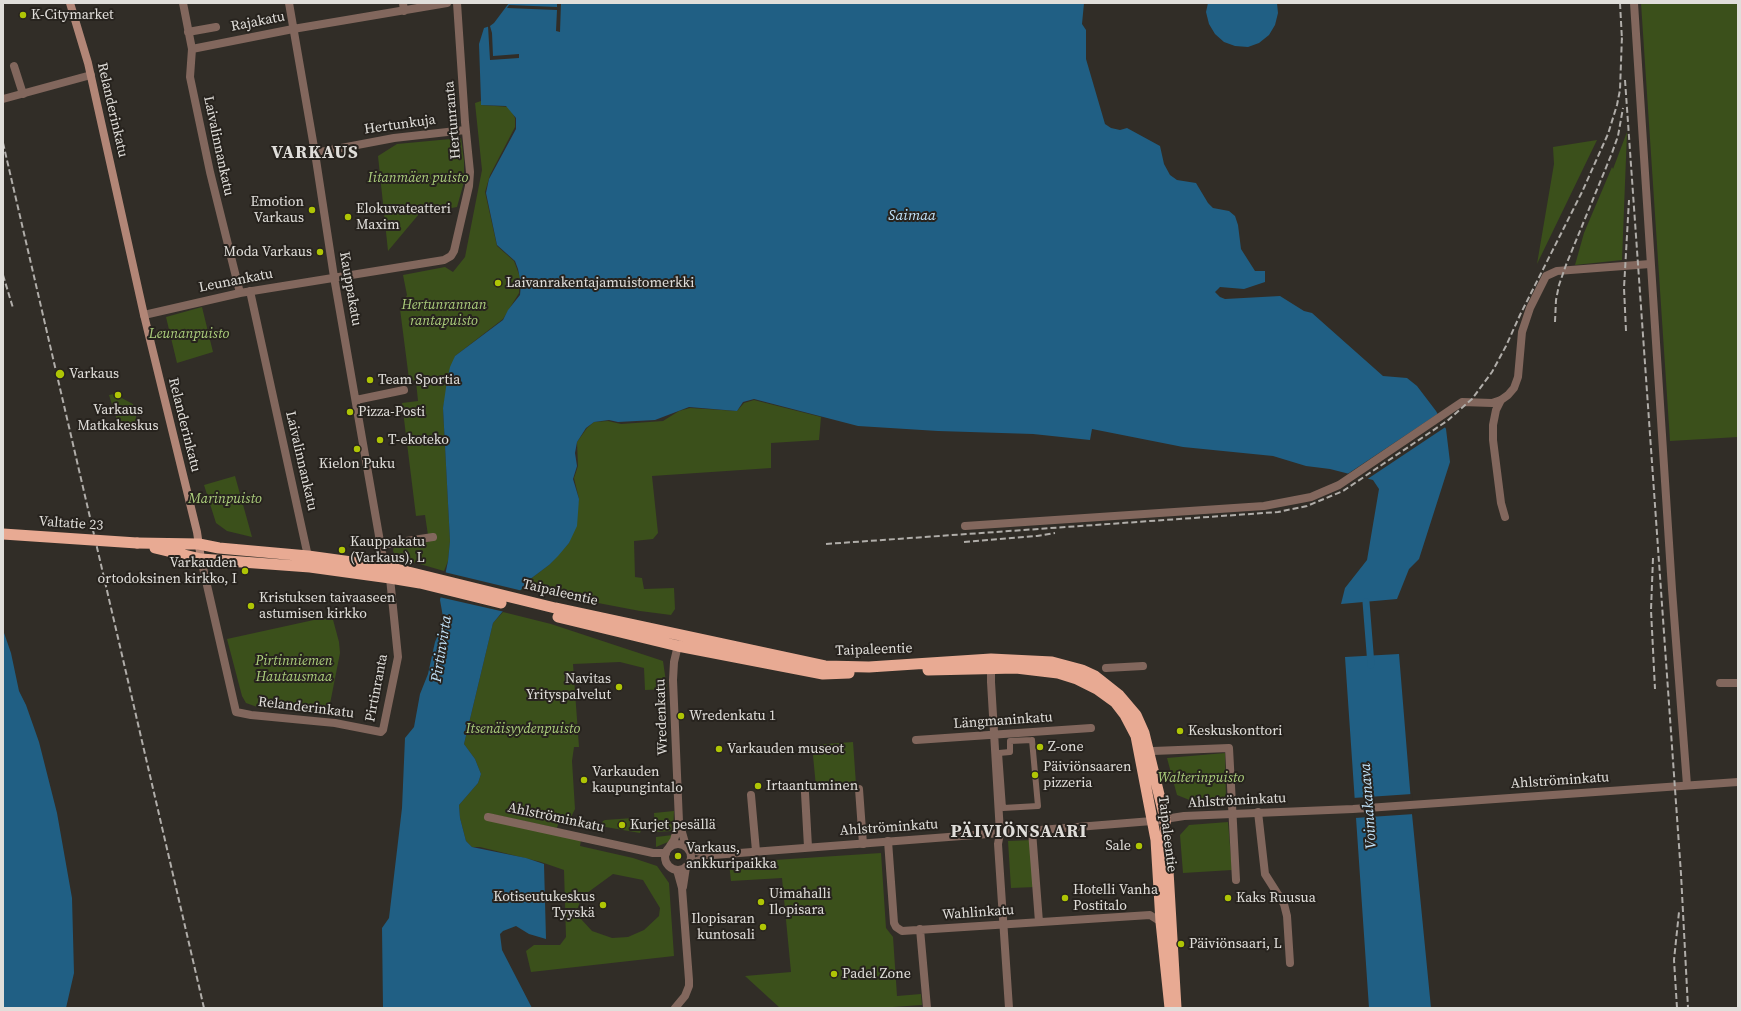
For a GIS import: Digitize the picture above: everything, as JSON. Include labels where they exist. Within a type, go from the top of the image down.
[{"type":"highway","name":"Valtatie 23","points":[[3,534],[140,544],[199,544],[309,562]]},
{"type":"highway","name":"Valtatie 23","points":[[140,544],[201,559],[309,562]]},
{"type":"highway","name":"Taipaleentie","points":[[309,562],[421,579],[554,612],[824,674],[991,664],[1052,662],[1082,670],[1095,676],[1119,695],[1136,715],[1144,733],[1165,819],[1176,1008]]},
{"type":"highway","name":"Taipaleentie","points":[[991,664],[1058,673],[1077,679],[1097,689],[1115,702],[1126,715],[1136,736],[1156,840],[1161,922],[1170,1008]]},
{"type":"main road","name":"Relanderinkatu","points":[[70,3],[91,75],[144,315],[197,532],[201,559]]},
{"type":"street","name":"Laivalinnankatu","points":[[183,3],[192,49],[190,77],[210,172],[240,292]]},
{"type":"street","name":"Kauppakatu","points":[[289,3],[380,545],[389,573]]},
{"type":"street","name":"Rajakatu","points":[[192,49],[403,7],[447,3]]},
{"type":"street","name":"Hertunranta","points":[[334,277],[444,260],[454,251],[469,186],[470,161],[465,130],[457,3]]},
{"type":"street","points":[[1634,3],[1650,264],[1687,785]]},
{"type":"street","points":[[188,32],[216,27]]},
{"type":"street","points":[[14,66],[20,94]]},
{"type":"street","points":[[3,99],[91,75]]},
{"type":"street","name":"Hertunkuja","points":[[315,153],[394,138],[465,130]]},
{"type":"street","points":[[965,526],[1264,506],[1311,496],[1339,485],[1462,402],[1492,403],[1500,400],[1514,388],[1518,377],[1522,332],[1530,308],[1546,276],[1557,272],[1650,264]]},
{"type":"street","name":"Leunankatu","points":[[144,315],[240,292],[334,277]]},
{"type":"street","name":"Laivalinnankatu","points":[[250,291],[309,562]]},
{"type":"street","points":[[356,400],[404,390]]},
{"type":"street","points":[[1500,400],[1496,410],[1493,440],[1501,503],[1505,517]]},
{"type":"street","points":[[380,545],[433,537]]},
{"type":"street","name":"Relanderinkatu","points":[[201,559],[215,627],[236,712],[251,715],[335,723],[381,732]]},
{"type":"street","name":"Pirtinranta","points":[[381,732],[385,723],[398,657],[389,573]]},
{"type":"street","name":"Wredenkatu","points":[[679,641],[673,680],[679,822],[687,847]]},
{"type":"street","points":[[991,664],[1000,833],[998,844],[1009,1008]]},
{"type":"street","points":[[1106,668],[1143,666]]},
{"type":"street","points":[[1720,683],[1738,683]]},
{"type":"street","name":"Längmaninkatu","points":[[916,740],[1091,728]]},
{"type":"street","points":[[1032,740],[1038,806],[1003,808],[999,753],[1010,752],[1010,741],[1032,740]]},
{"type":"street","points":[[1153,751],[1229,748],[1236,880]]},
{"type":"street","name":"Ahlströminkatu","points":[[687,866],[713,855],[1032,831],[1152,821],[1184,816],[1353,809],[1738,782]]},
{"type":"street","points":[[859,789],[863,844]]},
{"type":"street","points":[[805,793],[808,847]]},
{"type":"street","points":[[751,795],[756,851]]},
{"type":"street","points":[[1258,812],[1265,874],[1284,904],[1287,916],[1290,963]]},
{"type":"street","name":"Ahlströminkatu","points":[[488,816],[653,853],[668,850]]},
{"type":"street","name":"Wredenkatu","points":[[668,850],[674,840],[679,822]]},
{"type":"street","points":[[1032,831],[1039,922]]},
{"type":"street","name":"Wahlinkatu","points":[[888,841],[894,923],[896,927],[902,931],[1150,915]]},
{"type":"street","points":[[675,1008],[685,996],[690,980],[682,888],[677,870],[669,866],[665,858],[668,850],[678,844],[687,847],[691,856],[682,888]]},
{"type":"street","name":"Ahlströminkatu","points":[[687,847],[713,855]]},
{"type":"street","points":[[677,870],[687,866]]},
{"type":"street","points":[[1160,902],[1150,915],[1161,922]]},
{"type":"street","points":[[920,929],[927,1008]]},
{"type":"green space","points":[[1641,3],[1738,3],[1738,437],[1670,441]]},
{"type":"green space","name":"Hertunrannan rantapuisto","points":[[481,101],[481,105],[509,107],[515,118],[515,127],[490,175],[485,192],[497,246],[514,261],[520,277],[519,293],[503,319],[455,356],[443,408],[450,541],[448,561],[444,571],[399,558],[393,551],[394,546],[429,542],[425,515],[416,516],[402,403],[418,401],[416,381],[409,379],[400,309],[407,295],[403,275],[445,267],[453,272],[465,257],[482,170],[475,103]]},
{"type":"green space","points":[[1627,132],[1622,260],[1575,265],[1584,233],[1612,167],[1613,169]]},
{"type":"green space","name":"Iitanmäen puisto","points":[[461,138],[464,161],[464,182],[457,207],[419,214],[388,251],[378,156],[397,144]]},
{"type":"green space","points":[[1597,140],[1537,264],[1554,164],[1553,147]]},
{"type":"green space","name":"Leunanpuisto","points":[[202,307],[213,352],[177,363],[166,317]]},
{"type":"green space","points":[[114,394],[133,404],[136,422],[132,427],[121,425],[117,420],[109,395]]},
{"type":"green space","points":[[754,400],[821,417],[819,440],[771,443],[771,468],[652,476],[658,533],[653,539],[634,541],[635,577],[642,578],[644,589],[674,588],[675,609],[671,615],[640,611],[551,594],[540,585],[520,590],[529,580],[549,565],[569,543],[579,499],[574,478],[578,466],[577,442],[587,428],[594,422],[608,421],[621,424],[663,421],[679,411],[690,408],[737,411],[744,403]]},
{"type":"green space","name":"Marinpuisto","points":[[235,476],[252,537],[227,531],[216,523],[204,485]]},
{"type":"green space","name":"Itsenäisyydenpuisto","points":[[503,612],[551,624],[663,661],[667,689],[645,690],[644,668],[620,662],[573,664],[579,747],[574,747],[572,761],[575,809],[568,823],[559,821],[557,828],[487,813],[485,819],[581,840],[580,846],[633,858],[657,866],[669,883],[674,956],[531,972],[526,951],[534,945],[560,945],[566,937],[564,870],[541,862],[480,847],[472,847],[466,841],[460,818],[459,805],[478,783],[481,774],[475,759],[464,744],[493,623]],"holes":[[[613,874],[643,880],[660,908],[659,916],[644,930],[628,937],[612,938],[592,931],[581,919],[577,910],[580,902],[587,893]]]},
{"type":"green space","name":"Pirtinniemen Hautausmaa","points":[[332,616],[339,642],[340,653],[328,714],[260,708],[246,703],[242,696],[227,639]]},
{"type":"green space","points":[[853,742],[856,784],[816,787],[812,745]]},
{"type":"green space","name":"Walterinpuisto","points":[[1225,753],[1226,800],[1192,801],[1177,795],[1167,758]]},
{"type":"green space","points":[[674,811],[673,831],[655,832],[654,813]]},
{"type":"green space","points":[[633,818],[643,825],[640,833],[600,826],[605,820]]},
{"type":"green space","name":"Walterinpuisto","points":[[1228,822],[1232,870],[1183,873],[1180,835],[1189,825]]},
{"type":"green space","points":[[673,835],[668,842],[656,847],[656,837]]},
{"type":"green space","points":[[1033,840],[1036,887],[1011,888],[1008,841]]},
{"type":"green space","points":[[881,853],[886,928],[893,937],[897,996],[921,994],[922,1005],[878,1008],[780,1008],[745,976],[791,972],[782,878],[731,881],[729,863]]},
{"type":"water","name":"Saimaa","points":[[509,3],[1084,3],[1082,24],[1086,30],[1086,59],[1105,124],[1111,128],[1120,130],[1127,128],[1160,146],[1164,164],[1170,175],[1177,180],[1196,183],[1208,203],[1213,208],[1229,211],[1235,216],[1238,225],[1241,249],[1255,271],[1265,271],[1265,282],[1244,289],[1220,287],[1215,292],[1220,297],[1225,299],[1280,296],[1304,311],[1312,313],[1383,376],[1407,378],[1417,386],[1436,411],[1446,429],[1450,462],[1419,559],[1409,569],[1397,599],[1341,604],[1345,588],[1367,560],[1379,489],[1373,480],[1330,469],[1306,466],[1273,456],[1183,447],[1092,429],[1090,440],[1033,434],[938,431],[858,426],[754,399],[743,402],[737,411],[689,407],[655,420],[618,422],[609,420],[594,422],[586,428],[577,442],[575,453],[577,466],[573,479],[579,499],[577,526],[569,543],[558,556],[529,580],[493,623],[464,744],[475,759],[481,774],[478,783],[459,805],[460,818],[466,841],[472,847],[526,858],[544,864],[546,939],[529,934],[516,926],[503,931],[500,934],[502,950],[532,1008],[383,1008],[382,928],[389,918],[402,808],[405,738],[414,727],[420,694],[428,674],[435,642],[442,626],[443,617],[440,600],[448,561],[450,541],[443,408],[447,381],[450,367],[455,356],[503,320],[508,310],[520,295],[521,284],[518,269],[515,261],[497,245],[486,193],[489,179],[516,129],[516,118],[506,106],[481,105],[479,44],[484,28],[494,23]]},
{"type":"water","points":[[1208,3],[1277,3],[1278,13],[1275,25],[1269,35],[1259,43],[1248,47],[1235,46],[1224,42],[1215,34],[1209,24],[1206,12]]},
{"type":"water","points":[[3,630],[11,653],[19,691],[26,705],[39,742],[57,813],[72,898],[74,973],[66,1008],[3,1008]]},
{"type":"water","points":[[1399,654],[1412,814],[1431,1008],[1369,1008],[1345,657]]},
{"type":"pier","points":[[557,3],[561,3],[560,32],[556,31],[557,10],[507,8],[509,5],[557,7]]},
{"type":"pier","points":[[488,26],[490,26],[492,33],[493,56],[519,54],[519,58],[490,60]]},
{"type":"pier","points":[[1439,413],[1447,426],[1366,480],[1346,475]]},
{"type":"pier","points":[[444,572],[523,591],[505,612],[439,597]]},
{"type":"pier","points":[[1412,794],[1414,814],[1355,818],[1353,798]]},
{"type":"waterway","name":"Voimakanava","points":[[1366,602],[1371,665]]},
{"type":"railway","points":[[1620,3],[1622,40]]},
{"type":"railway","points":[[826,544],[1278,512],[1307,506],[1343,491],[1447,421],[1472,399],[1492,372],[1582,192],[1608,134],[1620,90],[1622,35]]},
{"type":"railway","points":[[1625,80],[1681,874],[1688,1008]]},
{"type":"railway","points":[[1555,322],[1556,300],[1559,285],[1612,153],[1618,136],[1623,108]]},
{"type":"railway","points":[[3,143],[204,1008]]},
{"type":"railway","points":[[1626,331],[1624,288],[1629,200]]},
{"type":"railway","points":[[3,275],[13,308]]},
{"type":"railway","points":[[964,542],[1037,536],[1055,533]]},
{"type":"railway","points":[[1653,558],[1651,610],[1655,689]]},
{"type":"railway","points":[[1677,1008],[1674,960],[1679,912]]},
{"type":"place","name":"K-Citymarket","points":[[23,15]]},
{"type":"place","name":"Emotion Varkaus","points":[[312,210]]},
{"type":"place","name":"Elokuvateatteri Maxim","points":[[348,217]]},
{"type":"place","name":"Moda Varkaus","points":[[320,252]]},
{"type":"place","name":"Laivanrakentajamuistomerkki","points":[[498,283]]},
{"type":"place","name":"Varkaus","points":[[60,374]]},
{"type":"place","name":"Team Sportia","points":[[370,380]]},
{"type":"place","name":"Varkaus Matkakeskus","points":[[118,395]]},
{"type":"place","name":"Pizza-Posti","points":[[350,412]]},
{"type":"place","name":"T-ekoteko","points":[[380,440]]},
{"type":"place","name":"Kielon Puku","points":[[357,449]]},
{"type":"place","name":"Kauppakatu (Varkaus), L","points":[[342,550]]},
{"type":"place","name":"Varkauden ortodoksinen kirkko, I","points":[[245,571]]},
{"type":"place","name":"Kristuksen taivaaseen astumisen kirkko","points":[[251,606]]},
{"type":"place","name":"Navitas Yrityspalvelut","points":[[619,687]]},
{"type":"place","name":"Wredenkatu 1","points":[[681,716]]},
{"type":"place","name":"Keskuskonttori","points":[[1180,731]]},
{"type":"place","name":"Z-one","points":[[1040,747]]},
{"type":"place","name":"Varkauden museot","points":[[719,749]]},
{"type":"place","name":"Päiviönsaaren pizzeria","points":[[1035,775]]},
{"type":"place","name":"Varkauden kaupungintalo","points":[[584,780]]},
{"type":"place","name":"Irtaantuminen","points":[[758,786]]},
{"type":"place","name":"Kurjet pesällä","points":[[622,825]]},
{"type":"place","name":"Sale","points":[[1139,846]]},
{"type":"place","name":"Varkaus, ankkuripaikka","points":[[678,856]]},
{"type":"place","name":"Hotelli Vanha Postitalo","points":[[1065,898]]},
{"type":"place","name":"Kaks Ruusua","points":[[1228,898]]},
{"type":"place","name":"Uimahalli Ilopisara","points":[[761,902]]},
{"type":"place","name":"Kotiseutukeskus Tyyskä","points":[[603,905]]},
{"type":"place","name":"Ilopisaran kuntosali","points":[[763,927]]},
{"type":"place","name":"Päiviönsaari, L","points":[[1181,944]]},
{"type":"place","name":"Padel Zone","points":[[834,974]]},
{"type":"district","name":"VARKAUS","points":[[315,153]]},
{"type":"district","name":"PÄIVIÖNSAARI","points":[[1019,832]]},
{"type":"water label","name":"Pirtinvirta","points":[[442,649]]}]
